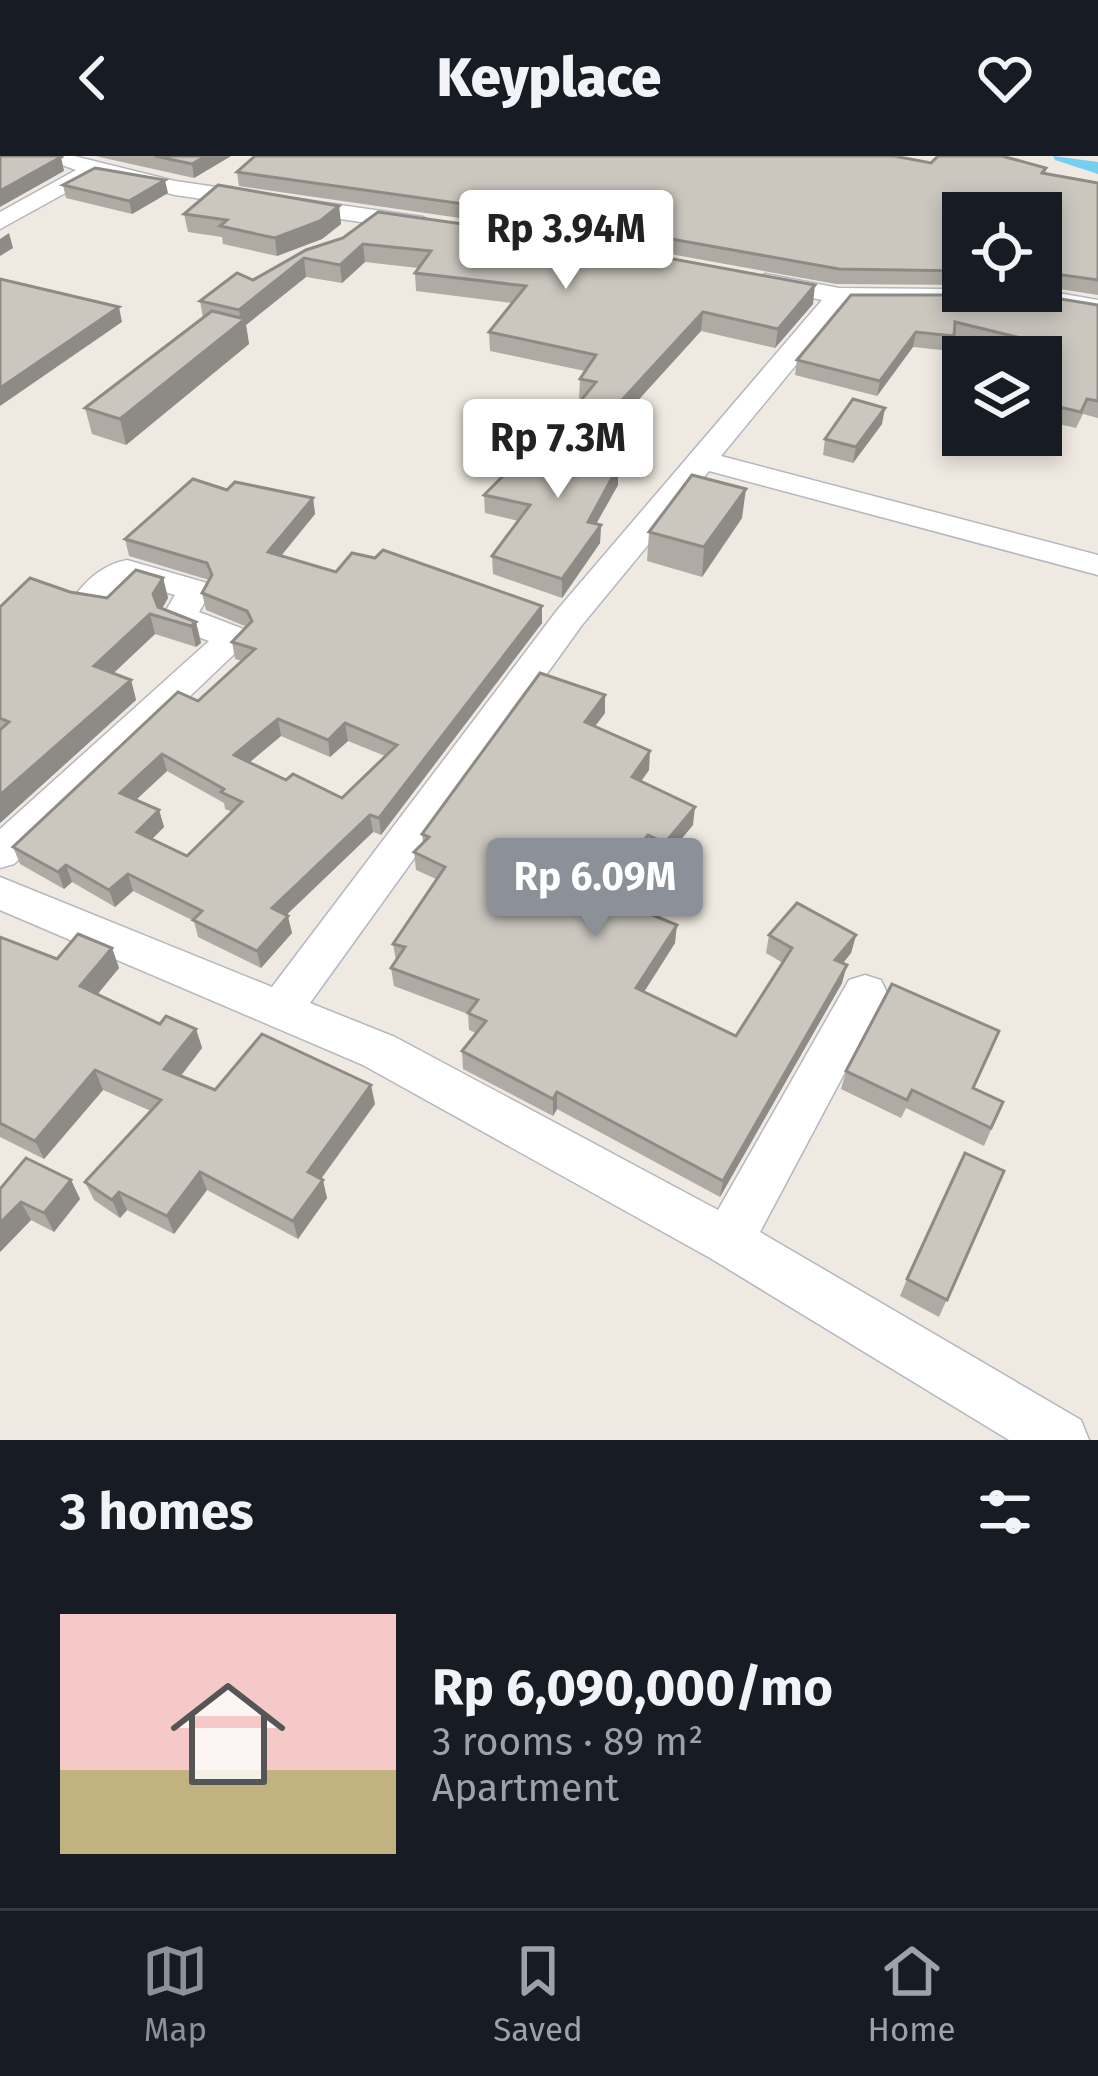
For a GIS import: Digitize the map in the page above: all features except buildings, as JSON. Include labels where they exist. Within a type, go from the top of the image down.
[{"type":"street","points":[[48,156],[175,188],[440,226]]},
{"type":"street","points":[[175,188],[202,167]]},
{"type":"street","points":[[0,222],[93,169]]},
{"type":"street","points":[[346,238],[373,217]]},
{"type":"street","points":[[748,278],[839,296],[942,294]]},
{"type":"street","points":[[280,1010],[570,617],[839,296]]},
{"type":"street","points":[[1062,300],[1098,308]]},
{"type":"street","points":[[699,459],[1098,565]]},
{"type":"street","points":[[0,853],[234,638],[179,617],[195,590],[127,570],[117,572],[88,601]]},
{"type":"street","points":[[528,603],[570,617]]},
{"type":"street","points":[[0,893],[379,1051],[728,1241],[1061,1440]]},
{"type":"street","points":[[728,1241],[865,993]]},
{"type":"waterway","points":[[1062,156],[1098,168]]}]
